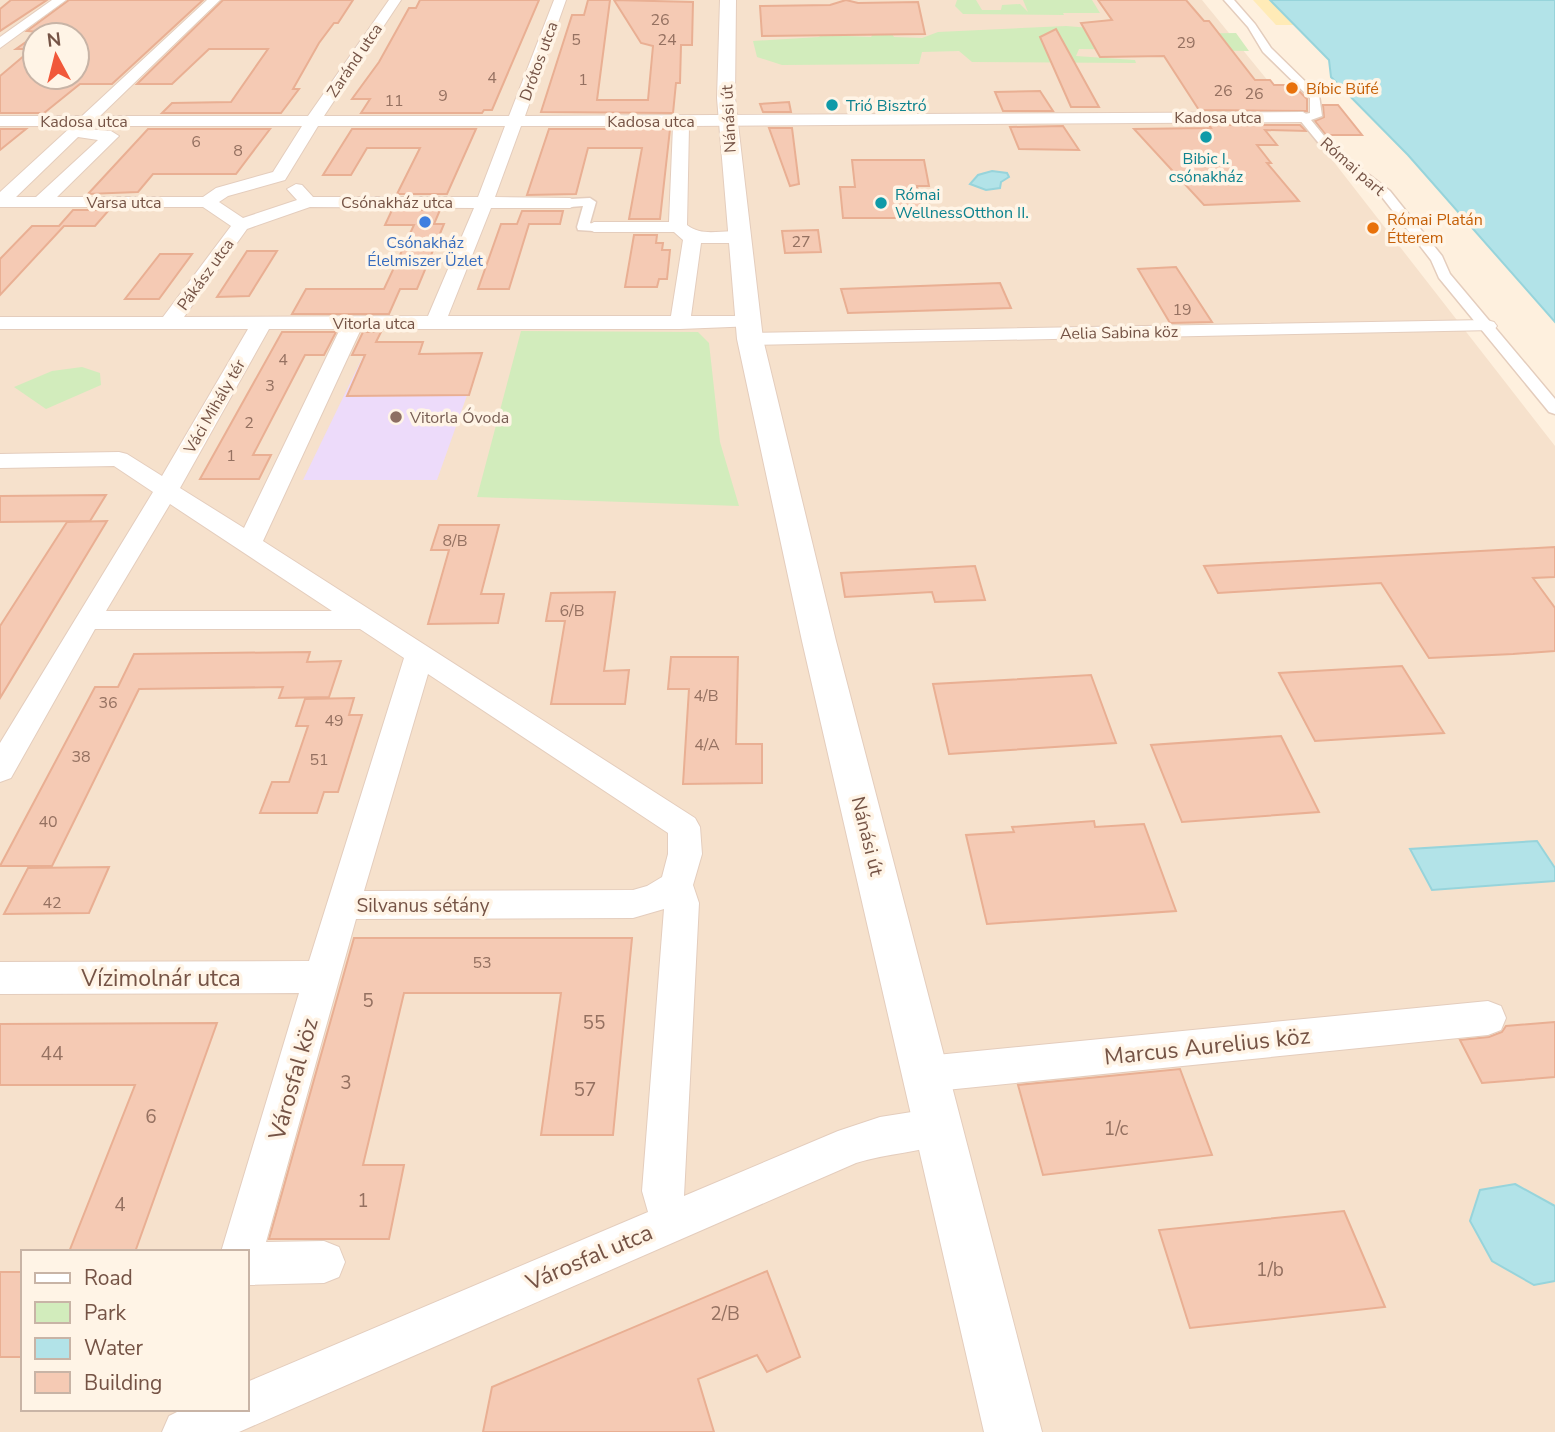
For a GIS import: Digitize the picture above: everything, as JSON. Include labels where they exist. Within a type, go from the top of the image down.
[{"type":"street","points":[[0,44],[60,0]]},
{"type":"street","points":[[81,127],[214,0]]},
{"type":"street","name":"Zaránd utca","points":[[313,121],[395,0]]},
{"type":"street","name":"Drótos utca","points":[[516,121],[560,0]]},
{"type":"street","name":"Nánási út","points":[[728,0],[726,98],[749,330],[819,641],[1013,1432]]},
{"type":"street","name":"Római part","points":[[1229,0],[1252,26],[1266,50],[1315,97],[1316,116],[1303,117]]},
{"type":"street","name":"Kadosa utca","points":[[0,121],[81,127],[313,121],[1303,117]]},
{"type":"street","name":"Római part","points":[[1303,117],[1330,150],[1386,194],[1430,249],[1444,275],[1555,409]]},
{"type":"street","points":[[207,202],[222,192],[279,176],[313,121]]},
{"type":"street","name":"Csónakház utca","points":[[435,323],[516,121]]},
{"type":"street","points":[[680,323],[685,232],[681,121]]},
{"type":"street","name":"Varsa utca","points":[[3,207],[81,127],[111,136],[32,202]]},
{"type":"street","points":[[279,176],[305,196],[308,202]]},
{"type":"street","name":"Varsa utca","points":[[3,207],[32,202],[207,202]]},
{"type":"street","name":"Pákász utca","points":[[207,202],[241,225]]},
{"type":"street","name":"Csónakház utca","points":[[308,202],[570,203]]},
{"type":"street","name":"Pákász utca","points":[[169,323],[241,225],[308,202]]},
{"type":"street","points":[[570,203],[590,202],[583,227],[739,237]]},
{"type":"street","name":"Vitorla utca","points":[[0,323],[680,323],[749,330]]},
{"type":"street","name":"Váci Mihály tér","points":[[167,489],[262,323]]},
{"type":"street","points":[[250,542],[354,323]]},
{"type":"street","name":"Aelia Sabina köz","points":[[749,330],[1487,326]]},
{"type":"street","points":[[0,461],[118,459],[250,542],[363,620],[684,827],[685,854],[676,884],[682,903],[662,1191],[671,1221]]},
{"type":"street","points":[[0,771],[167,489]]},
{"type":"street","points":[[87,620],[363,620]]},
{"type":"street","name":"Silvanus sétány","points":[[419,656],[343,905],[633,904],[657,897],[676,884]]},
{"type":"street","name":"Városfal köz","points":[[243,1250],[343,905]]},
{"type":"street","name":"Vízimolnár utca","points":[[0,978],[322,977]]},
{"type":"street","name":"Marcus Aurelius köz","points":[[926,1074],[1488,1018]]},
{"type":"street","name":"Városfal utca","points":[[248,1405],[852,1145],[880,1136],[937,1127]]},
{"type":"street","points":[[248,1264],[324,1262]]},
{"type":"street","points":[[191,1424],[232,1411]]},
{"type":"shaded area","points":[[0,0],[1202,0],[1330,157],[1555,446],[1555,1432],[0,1432]]},
{"type":"shaded area","name":"Vitorla Óvoda","points":[[370,342],[423,342],[419,354],[482,353],[437,480],[303,480]]},
{"type":"green space","points":[[957,0],[976,0],[982,10],[1001,10],[1002,5],[1020,4],[1028,12],[1023,0],[1092,0],[1100,13],[963,14],[955,6]]},
{"type":"green space","points":[[1066,26],[1165,34],[1236,33],[1249,51],[1079,49],[1076,56],[1135,60],[1136,63],[972,62],[959,51],[922,52],[919,64],[782,65],[757,57],[753,41],[819,37],[827,30],[846,31],[848,36],[871,37],[875,31],[890,31],[894,37],[922,38],[938,32]]},
{"type":"green space","points":[[521,331],[698,332],[709,343],[720,442],[739,506],[477,497]]},
{"type":"green space","points":[[82,367],[100,373],[101,385],[46,409],[14,387],[52,371]]},
{"type":"sand","points":[[1253,0],[1283,0],[1297,25],[1276,25]]},
{"type":"water","points":[[1270,0],[1555,0],[1555,322],[1408,155],[1331,77],[1329,60]]},
{"type":"water","points":[[992,171],[1007,173],[1009,177],[1001,182],[1000,188],[986,190],[970,184],[978,175]]},
{"type":"water","points":[[1537,841],[1555,868],[1555,881],[1432,890],[1410,849]]},
{"type":"water","points":[[1515,1184],[1555,1206],[1555,1281],[1534,1285],[1492,1261],[1470,1221],[1480,1190]]},
{"type":"building","points":[[11,0],[47,0],[0,31],[0,9]]},
{"type":"building","points":[[69,0],[203,0],[112,84],[91,84],[91,21],[41,21]]},
{"type":"building","points":[[223,0],[353,0],[338,23],[334,23],[319,43],[293,89],[299,89],[281,113],[162,113],[172,103],[231,102],[268,49],[209,49],[172,84],[137,84]]},
{"type":"building","points":[[420,0],[539,0],[492,110],[484,110],[482,113],[361,113],[370,99],[352,99],[379,62],[409,8],[416,8]]},
{"type":"building","points":[[588,0],[610,0],[597,100],[648,100],[653,46],[641,43],[614,0],[693,2],[692,45],[681,45],[680,83],[676,83],[673,113],[541,112],[572,15],[584,15]]},
{"type":"building","points":[[846,0],[858,3],[918,2],[925,34],[762,36],[760,6],[830,5]]},
{"type":"building","points":[[1098,0],[1186,0],[1204,21],[1209,21],[1255,80],[1270,80],[1274,85],[1293,85],[1307,99],[1307,111],[1199,110],[1164,56],[1100,57],[1081,23],[1112,20]]},
{"type":"building","points":[[1056,29],[1099,107],[1071,107],[1040,37]]},
{"type":"building","points":[[21,58],[21,91],[71,91],[44,113],[0,113],[0,76]]},
{"type":"building","points":[[1040,91],[1053,111],[1003,111],[995,92]]},
{"type":"building","points":[[789,102],[791,112],[763,112],[760,104]]},
{"type":"building","points":[[1323,105],[1338,105],[1362,135],[1326,135],[1315,121],[1324,117]]},
{"type":"building","points":[[1209,125],[1300,125],[1306,131],[1265,130],[1277,145],[1257,145],[1271,163],[1267,163],[1299,201],[1204,205],[1134,129],[1211,128]]},
{"type":"building","points":[[1063,126],[1079,150],[1019,149],[1010,127]]},
{"type":"building","points":[[769,128],[792,128],[799,184],[790,186]]},
{"type":"building","points":[[0,129],[26,129],[0,150]]},
{"type":"building","points":[[148,129],[270,129],[236,174],[153,174],[138,192],[88,194]]},
{"type":"building","points":[[352,129],[476,129],[447,194],[397,194],[420,148],[367,148],[351,175],[323,175]]},
{"type":"building","points":[[549,129],[670,129],[660,219],[629,219],[642,148],[588,148],[576,194],[527,195]]},
{"type":"building","name":"Római WellnessOtthon II.","points":[[852,160],[924,160],[929,186],[917,186],[923,218],[843,218],[840,187],[855,187]]},
{"type":"building","points":[[73,210],[109,210],[95,226],[64,226],[0,295],[0,259],[32,226],[59,226]]},
{"type":"building","points":[[392,210],[440,210],[434,224],[444,224],[417,289],[400,289],[389,314],[292,314],[306,289],[384,289],[414,225],[385,225]]},
{"type":"building","points":[[522,211],[563,211],[560,224],[529,224],[509,289],[478,289],[501,224],[517,224]]},
{"type":"building","points":[[818,230],[821,252],[785,253],[782,231]]},
{"type":"building","points":[[634,235],[657,235],[656,243],[663,243],[662,250],[670,250],[667,279],[659,279],[657,287],[625,287]]},
{"type":"building","points":[[247,251],[277,251],[249,296],[217,297]]},
{"type":"building","points":[[160,254],[192,254],[159,299],[125,299]]},
{"type":"building","points":[[1176,267],[1212,322],[1170,323],[1138,269]]},
{"type":"building","points":[[1000,283],[1011,308],[848,313],[841,289]]},
{"type":"building","points":[[282,332],[336,332],[324,355],[305,355],[253,455],[271,455],[259,479],[200,479]]},
{"type":"building","points":[[363,332],[381,332],[376,342],[423,342],[419,354],[482,353],[469,395],[347,396],[365,355],[352,355]]},
{"type":"building","points":[[106,495],[90,521],[0,522],[0,496]]},
{"type":"building","points":[[107,521],[0,698],[0,626],[67,522]]},
{"type":"building","points":[[439,525],[499,525],[481,594],[504,594],[498,623],[428,624],[449,550],[431,550]]},
{"type":"building","points":[[1555,547],[1555,577],[1533,578],[1555,608],[1555,651],[1513,654],[1429,658],[1381,583],[1218,593],[1204,566]]},
{"type":"building","points":[[975,566],[985,600],[935,602],[932,592],[845,597],[841,573]]},
{"type":"building","points":[[615,592],[604,671],[629,670],[625,704],[551,704],[565,621],[546,621],[551,593]]},
{"type":"building","points":[[310,652],[307,662],[341,661],[329,697],[279,698],[283,687],[139,689],[52,866],[0,866],[95,687],[118,687],[134,654]]},
{"type":"building","points":[[671,657],[738,657],[736,744],[762,744],[762,783],[683,784],[689,689],[668,689]]},
{"type":"building","points":[[1402,666],[1444,733],[1315,741],[1279,673]]},
{"type":"building","points":[[1091,675],[1116,743],[949,754],[933,684]]},
{"type":"building","points":[[354,698],[349,715],[362,715],[338,792],[324,792],[317,813],[260,813],[272,782],[289,782],[308,726],[296,726],[305,699]]},
{"type":"building","points":[[1281,736],[1319,812],[1182,822],[1151,745]]},
{"type":"building","points":[[1094,821],[1095,827],[1144,824],[1176,911],[987,924],[966,835],[1014,832],[1012,827]]},
{"type":"building","points":[[109,867],[89,913],[4,914],[28,868]]},
{"type":"building","points":[[354,938],[632,938],[613,1135],[541,1135],[561,993],[404,993],[363,1165],[404,1165],[389,1239],[269,1239]]},
{"type":"building","points":[[1555,1022],[1555,1077],[1482,1083],[1460,1040],[1489,1037],[1502,1032],[1506,1026]]},
{"type":"building","points":[[217,1023],[136,1250],[70,1250],[135,1085],[0,1085],[0,1024]]},
{"type":"building","points":[[1180,1069],[1212,1155],[1043,1175],[1018,1085]]},
{"type":"building","points":[[1344,1211],[1385,1307],[1190,1328],[1159,1230]]},
{"type":"building","points":[[767,1271],[800,1357],[767,1372],[757,1355],[698,1379],[714,1432],[483,1432],[492,1387]]},
{"type":"building","points":[[0,1272],[21,1272],[21,1357],[0,1357]]},
{"type":"place","name":"Bíbic Büfé","points":[[1292,88]]},
{"type":"place","name":"Trió Bisztró","points":[[832,105]]},
{"type":"place","name":"Bibic I. csónakház","points":[[1206,137]]},
{"type":"place","name":"Római WellnessOtthon II.","points":[[881,203]]},
{"type":"place","name":"Csónakház Élelmiszer Üzlet","points":[[425,222]]},
{"type":"place","name":"Római Platán Étterem","points":[[1373,228]]},
{"type":"place","name":"Vitorla Óvoda","points":[[396,417]]}]
